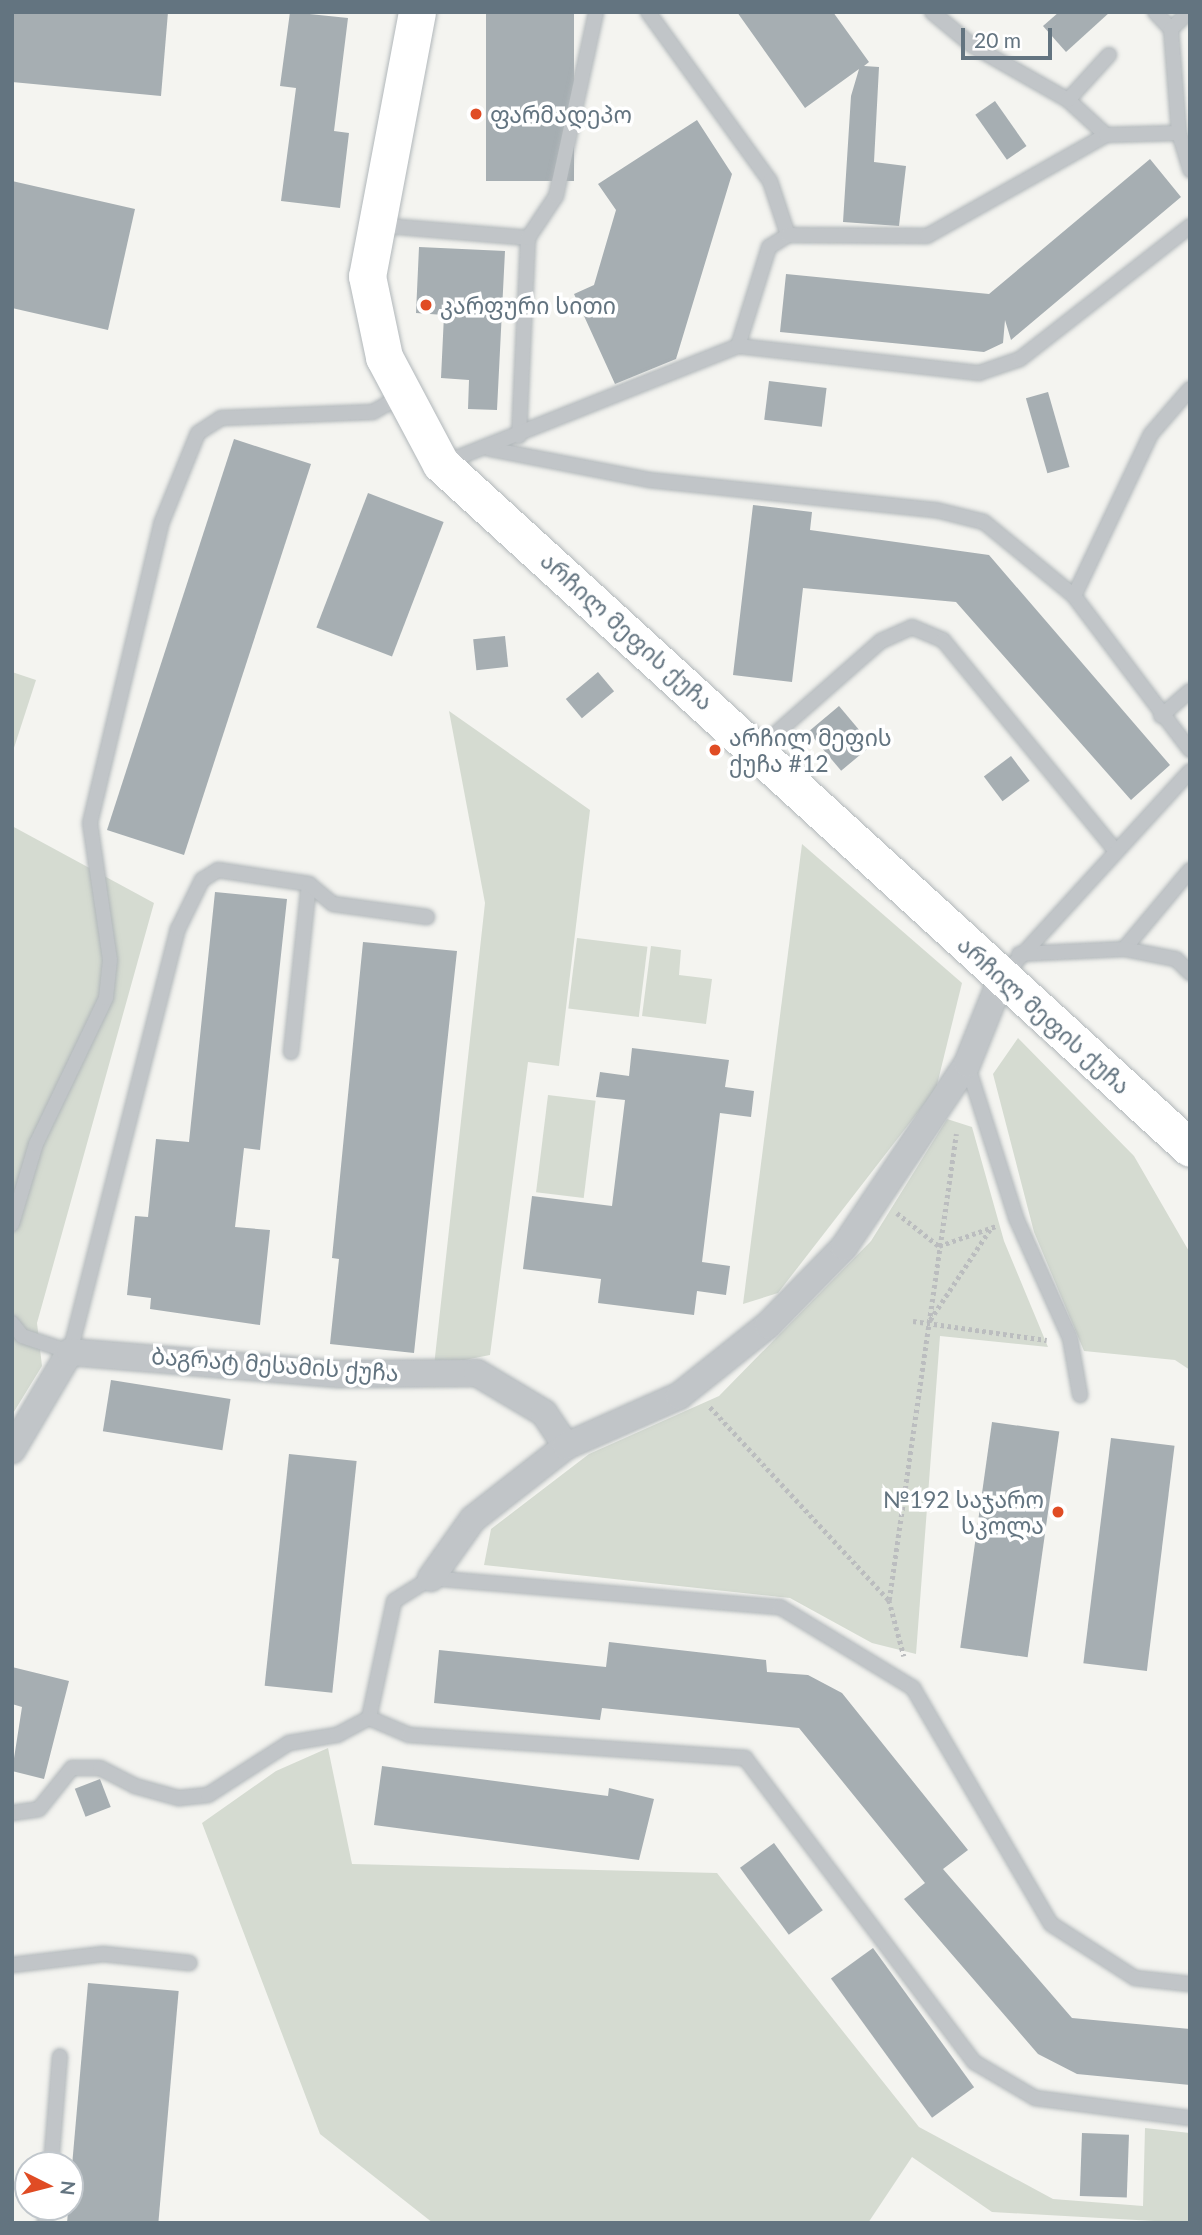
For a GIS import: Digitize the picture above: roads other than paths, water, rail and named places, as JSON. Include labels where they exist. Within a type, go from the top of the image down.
[{"type":"street","name":"არჩილ მეფის ქუჩა","points":[[417,12],[367,276],[384,357],[402,395],[442,464],[757,750],[1010,966],[1190,1148]]},
{"type":"street","points":[[431,1578],[474,1519],[566,1446],[689,1388],[768,1325],[844,1247],[967,1064],[1010,966]]},
{"type":"street","points":[[12,1450],[70,1352]]},
{"type":"street","name":"ბაგრატ მესამის ქუჩა","points":[[70,1352],[340,1374],[477,1373],[544,1413],[566,1446]]},
{"type":"lane","points":[[519,436],[528,238],[556,196],[596,12]]},
{"type":"lane","points":[[648,12],[770,181],[788,235]]},
{"type":"lane","points":[[932,12],[973,46],[1068,100],[1106,135]]},
{"type":"lane","points":[[1155,12],[1171,29],[1179,133],[1190,170]]},
{"type":"lane","points":[[1171,29],[1189,12]]},
{"type":"lane","points":[[1068,100],[1108,55]]},
{"type":"lane","points":[[738,346],[769,247],[788,235],[927,236],[1106,135],[1179,133]]},
{"type":"lane","points":[[377,225],[528,238]]},
{"type":"lane","points":[[442,464],[489,449],[738,346],[979,373],[1020,359],[1190,226]]},
{"type":"lane","points":[[1074,596],[1151,434],[1190,389]]},
{"type":"lane","points":[[12,1224],[36,1144],[106,998],[110,960],[90,823],[161,524],[198,433],[221,418],[373,412],[402,395]]},
{"type":"lane","points":[[489,449],[649,480],[936,510],[984,522],[1074,596],[1161,716],[1190,750]]},
{"type":"lane","points":[[757,750],[881,642],[912,627],[943,640],[1116,851]]},
{"type":"lane","points":[[1161,716],[1190,691]]},
{"type":"lane","points":[[1010,966],[1190,771]]},
{"type":"lane","points":[[12,1323],[22,1336],[70,1352],[192,891],[218,870],[309,884],[333,904],[427,918]]},
{"type":"lane","points":[[1124,949],[1190,870]]},
{"type":"lane","points":[[291,1052],[309,884]]},
{"type":"lane","points":[[1010,966],[1124,949],[1176,959],[1190,973]]},
{"type":"lane","points":[[967,1064],[1016,1218],[1070,1338],[1080,1395]]},
{"type":"lane","points":[[12,1813],[39,1809],[72,1768],[100,1768],[135,1786],[178,1798],[208,1795],[289,1743],[337,1735],[369,1718],[394,1601],[431,1578],[780,1607],[913,1688],[1051,1924],[1135,1978],[1190,1984]]},
{"type":"lane","points":[[369,1718],[409,1735],[744,1758],[974,2062],[1035,2098],[1190,2118]]},
{"type":"lane","points":[[12,1965],[103,1954],[190,1963]]},
{"type":"lane","points":[[52,2151],[60,2056]]},
{"type":"place","name":"ფარმადეპო","points":[[476,114]]},
{"type":"place","name":"კარფური სითი","points":[[426,305]]},
{"type":"place","name":"არჩილ მეფის ქუჩა #12","points":[[715,750]]},
{"type":"place","name":"№192 საჯარო სკოლა","points":[[1058,1512]]}]
